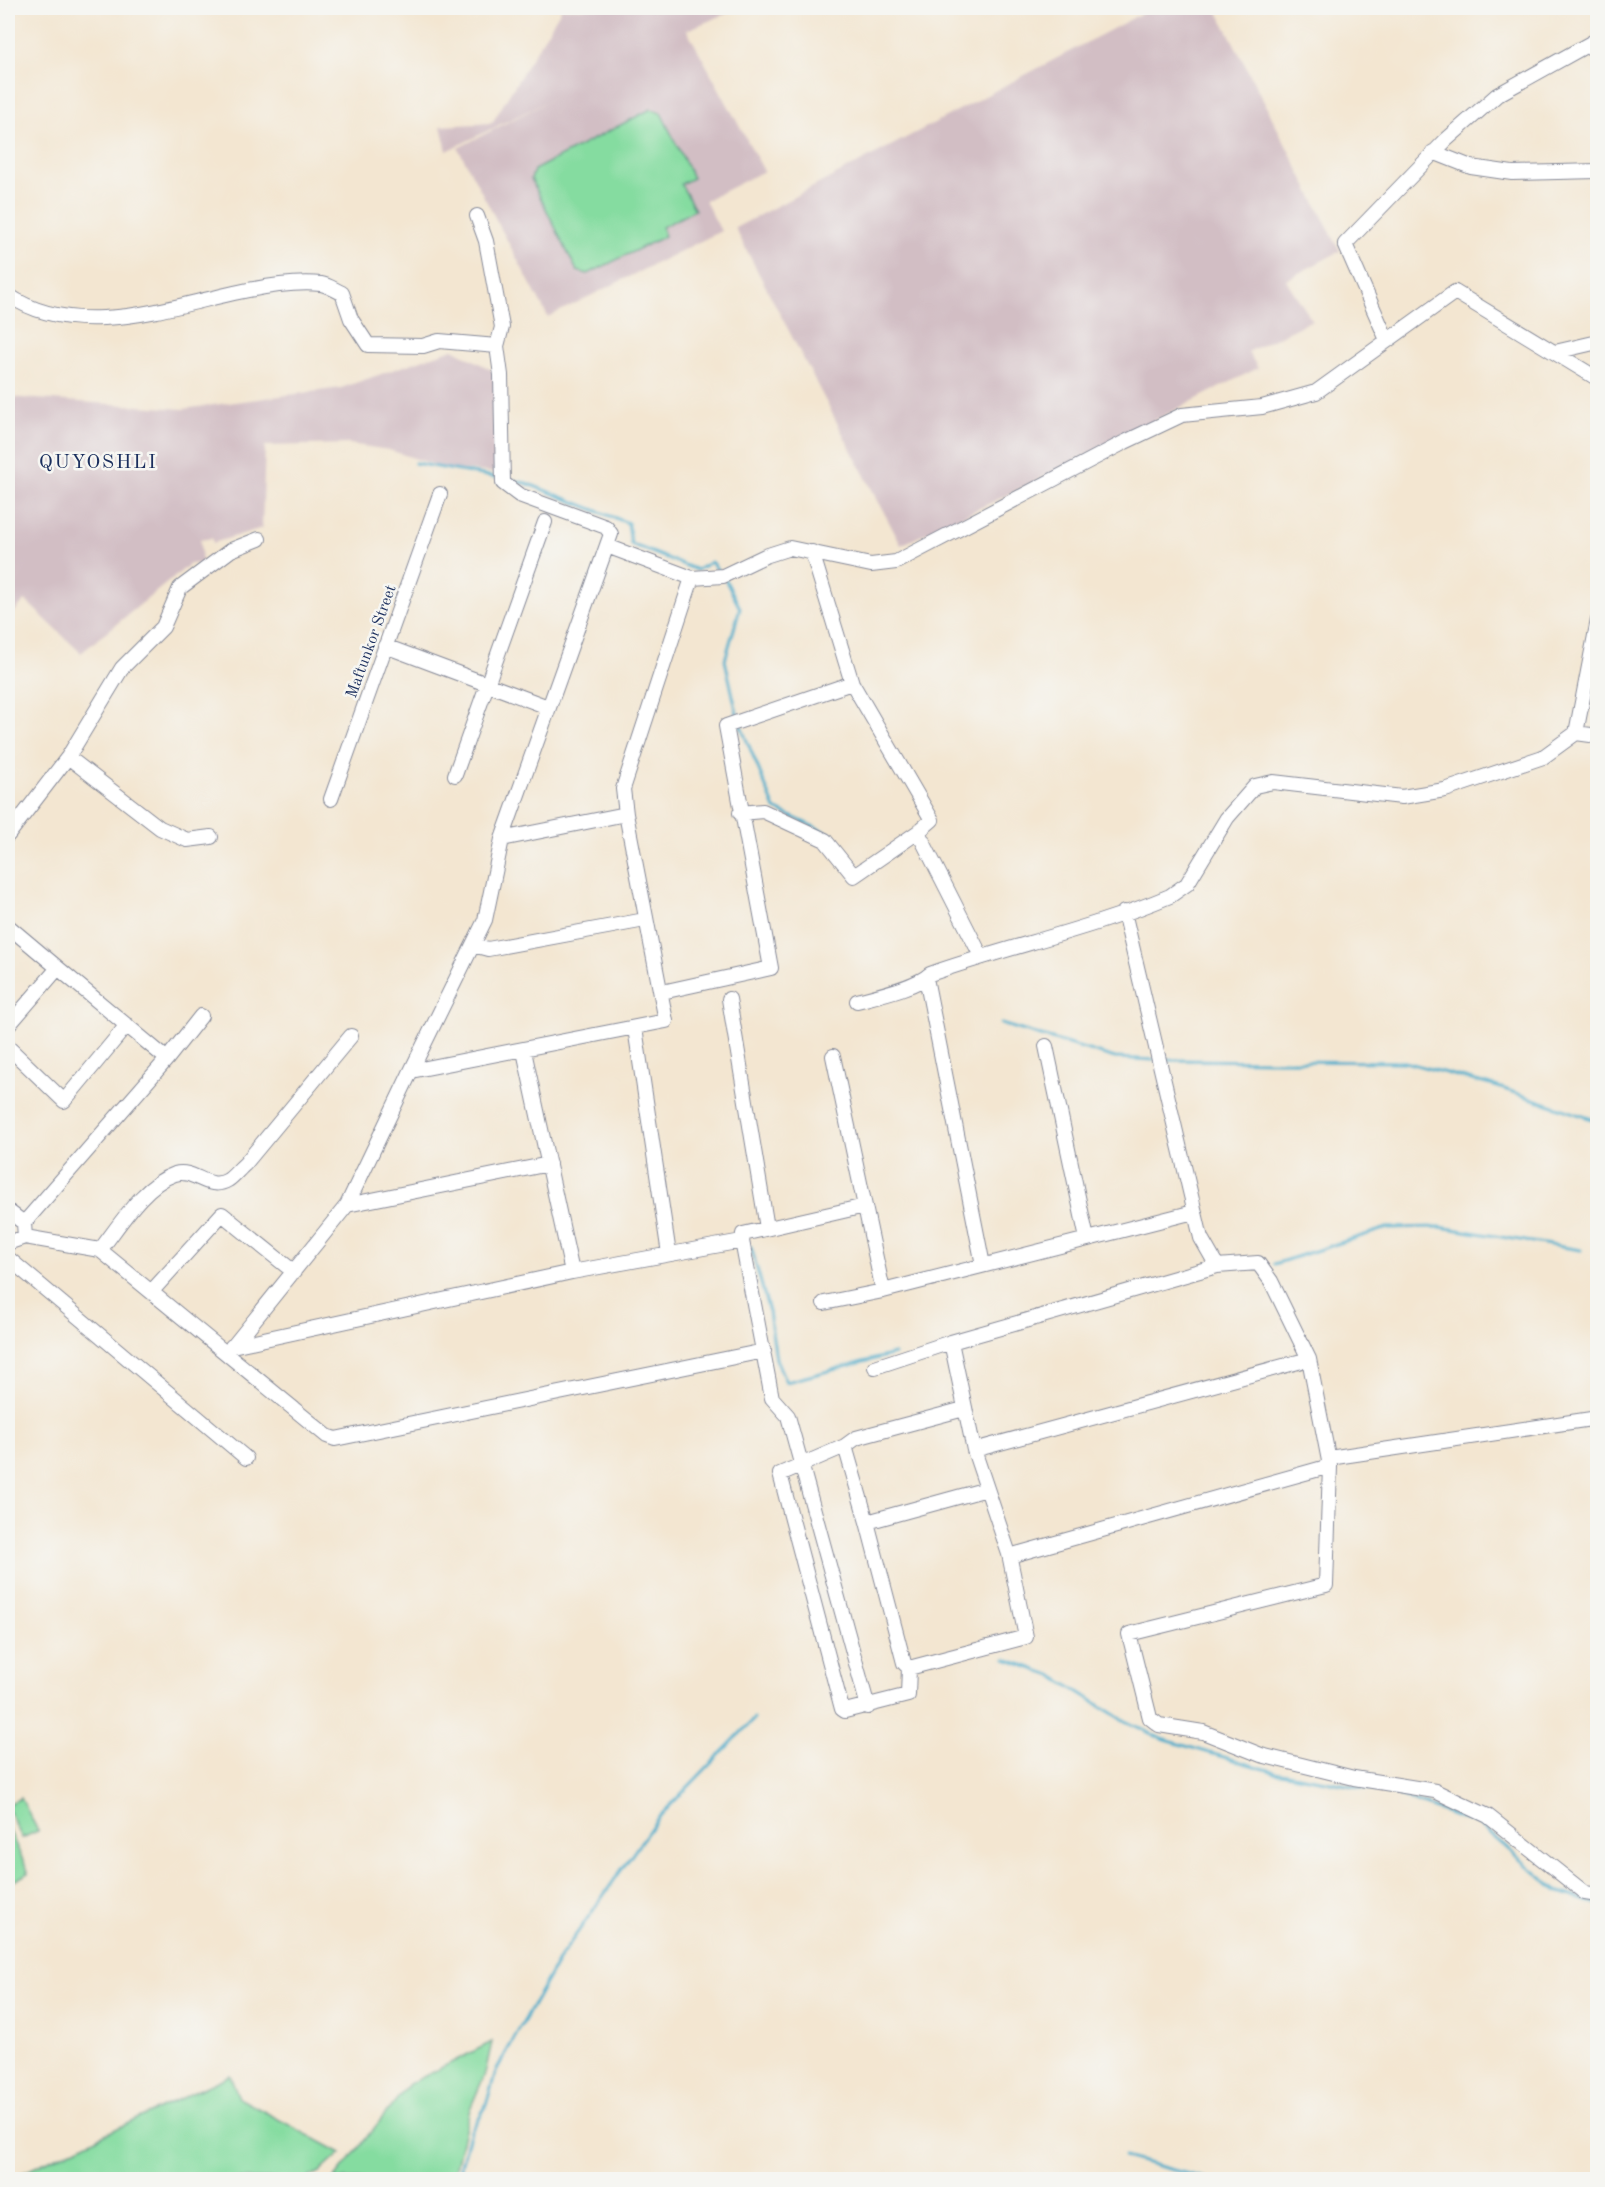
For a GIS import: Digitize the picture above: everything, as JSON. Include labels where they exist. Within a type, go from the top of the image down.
[{"type":"street","points":[[1387,340],[1345,244],[1433,152],[1497,95],[1598,39]]},
{"type":"street","points":[[1433,152],[1471,167],[1512,173],[1598,171]]},
{"type":"street","points":[[224,1353],[235,1344],[347,1205],[473,945],[484,920],[502,838],[611,534],[606,527],[519,495],[502,483],[501,375],[497,346],[502,327],[486,241],[477,216]]},
{"type":"street","points":[[8,295],[21,304],[72,318],[134,315],[264,286],[322,284],[342,293],[351,319],[368,345],[423,346],[439,341],[497,346]]},
{"type":"street","points":[[607,546],[692,578],[723,576],[765,556],[790,548],[871,565],[896,562],[1125,442],[1182,415],[1262,407],[1316,392],[1368,357],[1387,340],[1455,292],[1598,379]]},
{"type":"street","points":[[1555,352],[1598,342]]},
{"type":"street","name":"Maftunkor Street","points":[[331,800],[440,494]]},
{"type":"street","points":[[455,775],[545,522]]},
{"type":"street","points":[[8,835],[68,757],[122,668],[163,627],[180,588],[231,550],[259,539]]},
{"type":"street","points":[[740,813],[763,811],[825,840],[854,876],[932,820],[852,683],[812,552]]},
{"type":"street","points":[[411,1071],[524,1051],[666,1021],[662,992],[645,920],[623,789],[692,578]]},
{"type":"street","points":[[857,1001],[926,978],[930,974],[981,956],[1054,937],[1170,896],[1187,884],[1227,818],[1255,786],[1273,782],[1402,797],[1445,790],[1543,757],[1576,733],[1598,620]]},
{"type":"street","points":[[385,646],[548,707]]},
{"type":"street","points":[[662,992],[771,968],[740,813],[726,726],[852,683]]},
{"type":"street","points":[[1576,733],[1598,736]]},
{"type":"street","points":[[68,757],[160,828],[187,840],[212,837]]},
{"type":"street","points":[[502,838],[626,814]]},
{"type":"street","points":[[918,832],[981,956]]},
{"type":"street","points":[[1124,912],[1194,1212],[1201,1238],[1217,1266]]},
{"type":"street","points":[[473,945],[488,949],[645,920]]},
{"type":"street","points":[[8,926],[167,1059]]},
{"type":"street","points":[[8,1026],[58,968]]},
{"type":"street","points":[[926,978],[983,1265]]},
{"type":"street","points":[[729,999],[767,1228]]},
{"type":"street","points":[[8,1243],[25,1230],[201,1016]]},
{"type":"street","points":[[8,1047],[64,1101],[127,1025]]},
{"type":"street","points":[[635,1028],[669,1254]]},
{"type":"street","points":[[100,1250],[157,1183],[176,1173],[187,1173],[203,1182],[215,1184],[227,1180],[244,1164],[351,1036]]},
{"type":"street","points":[[1046,1046],[1087,1239]]},
{"type":"street","points":[[524,1051],[572,1272]]},
{"type":"street","points":[[833,1056],[883,1291]]},
{"type":"street","points":[[347,1205],[549,1164]]},
{"type":"street","points":[[865,1206],[743,1234],[742,1241],[772,1398],[788,1416],[803,1464],[868,1707]]},
{"type":"street","points":[[8,1211],[25,1230],[100,1250],[327,1436],[342,1439],[764,1352]]},
{"type":"street","points":[[824,1303],[883,1291],[1194,1212]]},
{"type":"street","points":[[152,1291],[222,1214],[294,1272]]},
{"type":"street","points":[[235,1344],[572,1272],[742,1241]]},
{"type":"street","points":[[8,1258],[246,1458]]},
{"type":"street","points":[[875,1367],[951,1342],[1217,1266],[1258,1263],[1271,1281],[1309,1359],[1329,1462],[1326,1585],[1129,1634],[1150,1718],[1159,1725],[1203,1732],[1261,1755],[1354,1778],[1435,1791],[1488,1816],[1584,1893],[1598,1895]]},
{"type":"street","points":[[909,1668],[1026,1637],[1009,1554],[974,1449],[951,1342]]},
{"type":"street","points":[[974,1449],[1309,1359]]},
{"type":"street","points":[[845,1446],[904,1663],[909,1668],[908,1695],[845,1711],[841,1707],[780,1478],[781,1472],[845,1446],[856,1438],[964,1409]]},
{"type":"street","points":[[1009,1554],[1013,1555],[1329,1462],[1598,1418]]},
{"type":"street","points":[[867,1522],[987,1489]]},
{"type":"shaded area","points":[[562,8],[740,8],[687,30],[764,171],[705,201],[721,231],[548,317],[458,148],[558,96],[447,151],[441,126],[492,123]]},
{"type":"shaded area","points":[[1152,8],[1216,8],[1340,251],[1286,280],[1312,320],[1248,352],[1258,368],[1003,497],[901,545],[735,228]]},
{"type":"shaded area","points":[[453,349],[499,374],[498,473],[445,468],[389,450],[349,444],[265,446],[262,528],[213,543],[212,538],[200,540],[202,563],[190,564],[81,653],[25,600],[8,619],[8,397],[183,409],[341,388]]},
{"type":"green space","points":[[651,109],[661,113],[693,178],[681,184],[695,210],[662,227],[665,236],[588,274],[577,271],[531,179],[534,170]]},
{"type":"green space","points":[[21,1798],[38,1831],[22,1838],[8,1809],[8,1804]]},
{"type":"green space","points":[[8,1828],[29,1873],[8,1884]]},
{"type":"green space","points":[[492,2042],[485,2074],[470,2109],[453,2179],[334,2179],[409,2084]]},
{"type":"green space","points":[[230,2075],[239,2098],[341,2153],[320,2172],[305,2179],[10,2179]]},
{"type":"waterway","points":[[415,463],[499,478]]},
{"type":"waterway","points":[[508,480],[526,483],[628,523],[631,544],[697,570],[711,562],[719,571]]},
{"type":"waterway","points":[[725,579],[740,608],[725,660],[738,718]]},
{"type":"waterway","points":[[740,724],[775,809],[830,834],[848,858]]},
{"type":"waterway","points":[[1001,1024],[1115,1058],[1154,1060]]},
{"type":"waterway","points":[[1163,1060],[1405,1062],[1498,1087],[1598,1121]]},
{"type":"waterway","points":[[1274,1264],[1387,1228],[1440,1227],[1581,1250]]},
{"type":"waterway","points":[[751,1247],[769,1312],[776,1359],[786,1382],[894,1354]]},
{"type":"waterway","points":[[1006,1659],[1053,1676],[1121,1719],[1162,1739],[1275,1772],[1392,1793],[1480,1825],[1557,1891],[1598,1905]]},
{"type":"waterway","points":[[462,2180],[461,2165],[471,2131],[485,2108],[497,2069],[559,1959],[657,1819],[754,1719]]},
{"type":"waterway","points":[[1124,2157],[1211,2180]]},
{"type":"district","name":"QUYOSHLI","points":[[98,461]]}]
